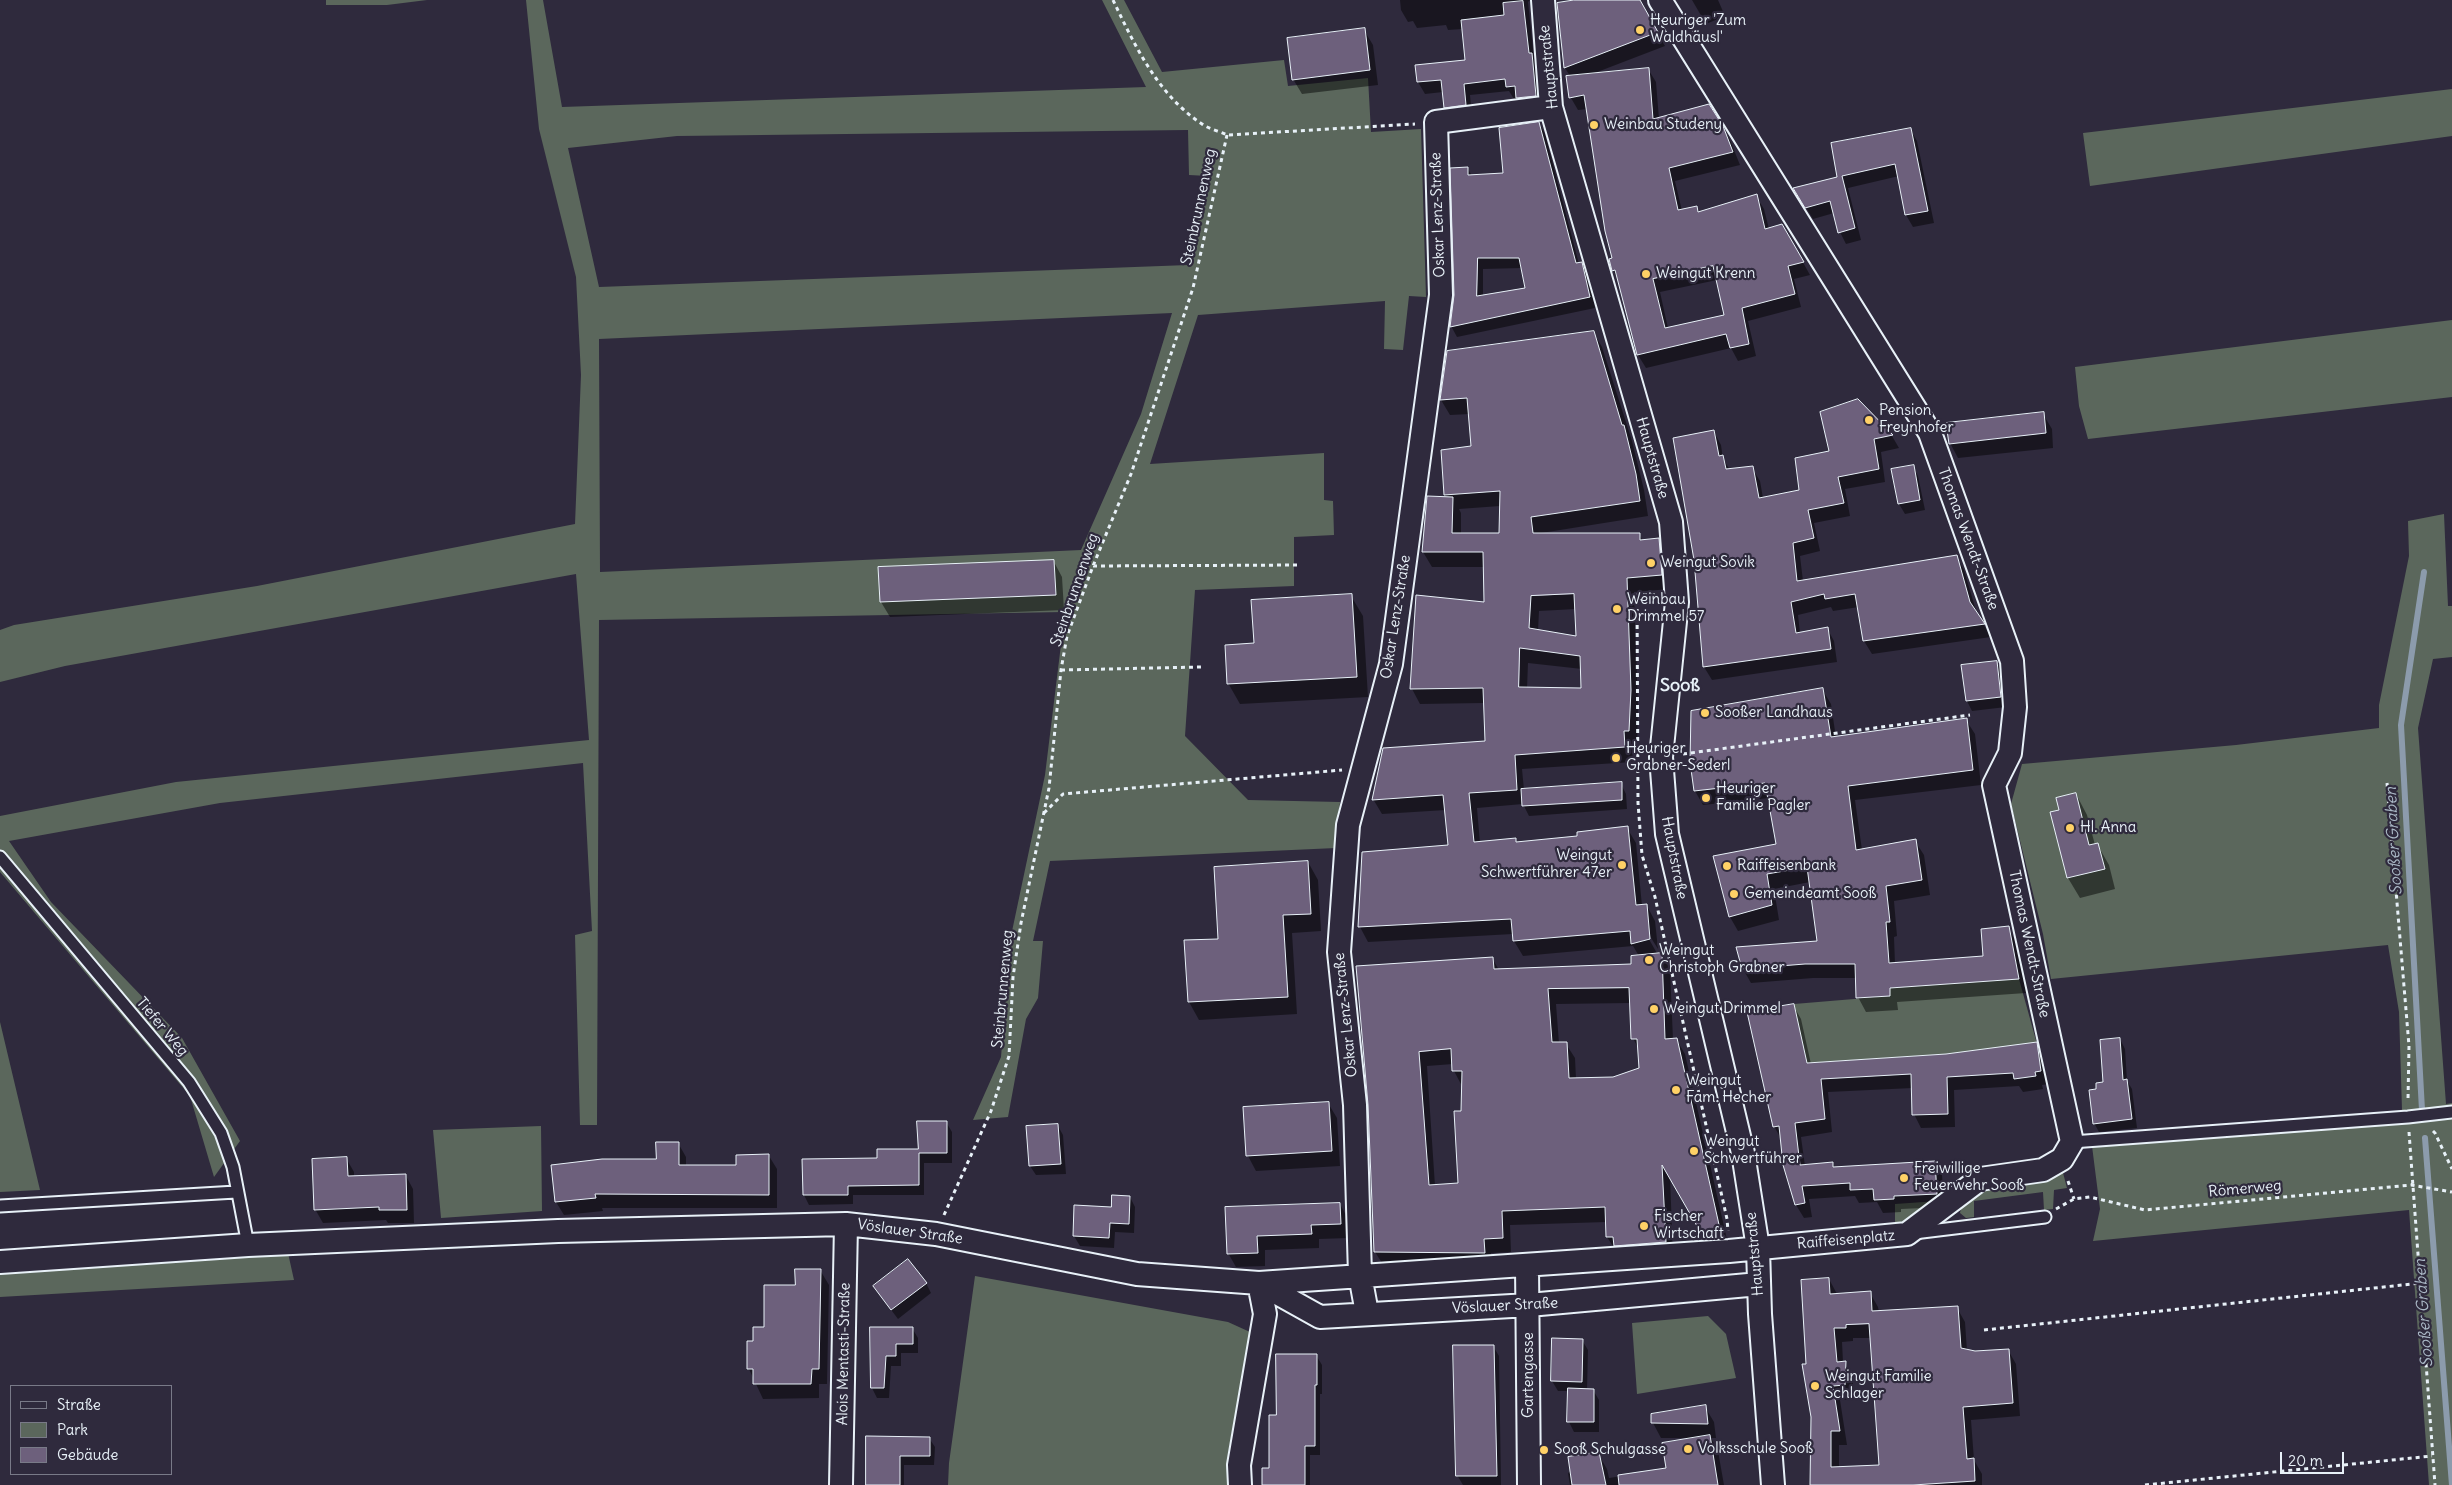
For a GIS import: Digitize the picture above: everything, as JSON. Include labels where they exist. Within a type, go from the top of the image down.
[{"type":"street","name":"Hauptstraße","points":[[1543,0],[1551,107],[1671,522],[1677,602],[1661,757],[1667,834],[1743,1153],[1758,1248],[1773,1485]]},
{"type":"street","name":"Thomas Wendt-Straße","points":[[1660,0],[1930,433],[2012,661],[2015,707],[2010,753],[1994,785],[2067,1150]]},
{"type":"street","points":[[1436,122],[1551,107]]},
{"type":"street","name":"Oskar Lenz-Straße","points":[[1367,1313],[1360,1275],[1355,1105],[1339,952],[1348,824],[1391,664],[1441,295],[1436,122]]},
{"type":"street","name":"Raiffeisenplatz","points":[[1758,1248],[1907,1234],[1980,1179],[2043,1170],[2067,1150]]},
{"type":"street","name":"Vöslauer Straße","points":[[0,1262],[248,1245],[558,1231],[846,1224],[936,1234],[1137,1274],[1259,1283],[1758,1248]]},
{"type":"street","name":"Alois Mentasti-Straße","points":[[841,1485],[846,1224]]},
{"type":"street","name":"Gartengasse","points":[[1527,1265],[1529,1305],[1529,1485]]},
{"type":"street","points":[[1240,1485],[1239,1465],[1265,1314],[1259,1283]]},
{"type":"street","name":"Vöslauer Straße","points":[[1259,1283],[1320,1316],[1529,1305],[1759,1284]]},
{"type":"lane","name":"Tiefer Weg","points":[[0,858],[189,1082],[221,1133],[233,1167],[236,1192],[248,1245]]},
{"type":"lane","points":[[2067,1150],[2452,1112]]},
{"type":"lane","points":[[0,1206],[236,1192]]},
{"type":"lane","points":[[1907,1234],[2045,1217]]},
{"type":"path","name":"Steinbrunnenweg","points":[[936,1234],[991,1111],[1009,1056],[1013,977],[1021,923],[1049,788],[1061,670],[1067,636],[1093,566],[1131,474],[1193,288],[1227,134],[1203,126],[1176,105],[1139,54],[1113,0]]},
{"type":"path","points":[[1227,134],[1436,122]]},
{"type":"path","points":[[1093,566],[1299,565]]},
{"type":"path","points":[[1061,670],[1201,666]]},
{"type":"path","points":[[1661,757],[1970,715]]},
{"type":"path","points":[[1044,813],[1063,794],[1363,769]]},
{"type":"path","points":[[2387,783],[2409,1046],[2408,1117],[2411,1185],[2421,1283],[2435,1485]]},
{"type":"path","points":[[2408,1117],[2436,1133],[2452,1169]]},
{"type":"path","name":"Römerweg","points":[[2045,1217],[2068,1201],[2090,1197],[2145,1210],[2411,1185],[2452,1192]]},
{"type":"path","points":[[1984,1330],[2421,1283]]},
{"type":"path","points":[[2145,1485],[2432,1456]]},
{"type":"green space","points":[[326,0],[427,0],[387,5],[326,5]]},
{"type":"green space","points":[[526,0],[543,0],[562,107],[1146,87],[1102,0],[1124,0],[1162,72],[1284,60],[1288,86],[1368,78],[1371,132],[1421,129],[1426,297],[1409,296],[1403,350],[1384,349],[1385,301],[1198,315],[1150,464],[1324,453],[1324,500],[1333,501],[1334,535],[1294,537],[1294,586],[1195,590],[1185,736],[1248,800],[1340,802],[1336,848],[1050,861],[1033,941],[1043,941],[1038,998],[1026,1019],[1008,1117],[973,1120],[1001,1057],[1011,936],[1045,775],[1065,612],[599,620],[597,1125],[580,1125],[575,935],[592,931],[583,763],[220,803],[9,841],[51,902],[182,1038],[240,1141],[214,1177],[190,1096],[0,872],[0,816],[176,782],[589,740],[576,574],[65,666],[0,682],[0,630],[14,625],[257,586],[575,524],[581,375],[576,277],[539,129]],"holes":[[[1188,130],[1189,175],[1208,176],[1188,265],[599,287],[568,148],[677,136]],[[1172,313],[1141,414],[1081,550],[600,572],[599,339]]]},
{"type":"green space","points":[[2452,89],[2452,136],[2090,186],[2083,133]]},
{"type":"green space","points":[[2452,320],[2452,397],[2088,439],[2079,406],[2075,367]]},
{"type":"green space","points":[[2444,514],[2448,606],[2452,606],[2452,657],[2433,659],[2418,728],[2446,1104],[2452,1103],[2452,1485],[2429,1485],[2409,1210],[2093,1241],[2100,1209],[2092,1146],[2399,1124],[2402,1110],[2399,1012],[2388,945],[2051,979],[2043,934],[2011,804],[2022,764],[2236,745],[2379,728],[2379,705],[2409,556],[2408,521]]},
{"type":"green space","points":[[2019,979],[2037,1044],[1946,1054],[1805,1063],[1794,1004],[1890,996],[1890,988]]},
{"type":"green space","points":[[0,1022],[40,1190],[0,1192]]},
{"type":"green space","points":[[541,1126],[542,1211],[441,1218],[433,1130]]},
{"type":"green space","points":[[2062,1169],[2067,1188],[2054,1190],[2053,1209],[2044,1210],[2043,1192],[1974,1201],[1974,1217],[1966,1218],[1960,1213],[1965,1204],[1989,1189]]},
{"type":"green space","points":[[1938,1201],[1902,1224],[1895,1225],[1895,1204]]},
{"type":"green space","points":[[288,1253],[294,1280],[0,1297],[0,1274]]},
{"type":"green space","points":[[975,1276],[1228,1322],[1250,1332],[1229,1449],[1227,1485],[948,1485],[949,1463]]},
{"type":"green space","points":[[1708,1316],[1726,1334],[1736,1378],[1637,1394],[1632,1323]]},
{"type":"building","name":"Heuriger 'Zum Waldhäusl'","points":[[1574,0],[1640,0],[1658,32],[1564,68],[1557,3]]},
{"type":"building","points":[[1523,1],[1529,53],[1532,53],[1536,96],[1516,98],[1515,86],[1506,87],[1505,79],[1464,84],[1466,105],[1444,108],[1441,80],[1417,82],[1415,65],[1465,60],[1461,20],[1504,15],[1503,3]]},
{"type":"building","points":[[1365,28],[1370,70],[1292,80],[1287,38]]},
{"type":"building","points":[[1649,68],[1653,119],[1709,104],[1723,126],[1733,152],[1669,168],[1678,210],[1697,206],[1698,212],[1757,194],[1765,229],[1782,224],[1804,262],[1788,266],[1795,294],[1742,308],[1749,344],[1730,348],[1726,334],[1637,355],[1615,270],[1612,271],[1609,259],[1612,258],[1605,231],[1584,95],[1569,98],[1566,76]],"holes":[[[1713,266],[1724,315],[1665,328],[1653,279]]]},
{"type":"building","points":[[1539,122],[1576,263],[1582,262],[1590,297],[1450,327],[1454,295],[1450,168],[1468,167],[1468,175],[1503,173],[1499,128]],"holes":[[[1478,258],[1519,258],[1525,288],[1477,296]]]},
{"type":"building","points":[[1911,128],[1928,211],[1905,215],[1895,164],[1842,176],[1855,228],[1838,233],[1830,201],[1805,208],[1793,188],[1837,177],[1831,143]]},
{"type":"building","points":[[1594,331],[1622,425],[1624,425],[1636,474],[1640,501],[1531,517],[1533,533],[1640,533],[1640,540],[1659,538],[1662,575],[1627,578],[1631,690],[1629,731],[1624,731],[1625,747],[1515,755],[1517,790],[1469,793],[1474,842],[1516,838],[1516,842],[1577,836],[1577,832],[1628,826],[1636,905],[1647,904],[1650,939],[1631,944],[1630,931],[1513,941],[1511,919],[1358,927],[1362,852],[1448,845],[1443,795],[1372,800],[1383,748],[1485,741],[1483,688],[1410,689],[1416,595],[1484,602],[1483,552],[1422,552],[1427,496],[1453,497],[1452,533],[1499,533],[1500,491],[1444,495],[1441,450],[1471,446],[1467,398],[1440,400],[1447,351]],"holes":[[[1574,594],[1576,636],[1529,628],[1531,596]],[[1520,648],[1580,656],[1581,688],[1519,687]]]},
{"type":"building","points":[[1858,399],[1893,435],[1874,439],[1879,469],[1838,477],[1844,503],[1808,510],[1814,538],[1793,543],[1797,581],[1957,555],[1970,602],[1985,624],[1863,641],[1855,594],[1825,599],[1824,594],[1791,602],[1796,633],[1828,627],[1831,649],[1703,667],[1694,560],[1673,438],[1714,430],[1719,456],[1723,455],[1726,469],[1753,466],[1759,498],[1799,490],[1795,458],[1829,451],[1820,412]]},
{"type":"building","points":[[2044,412],[2046,433],[1949,444],[1946,423]]},
{"type":"building","points":[[1914,465],[1920,500],[1898,504],[1891,469]]},
{"type":"building","points":[[1054,560],[1056,595],[880,602],[878,567]]},
{"type":"building","points":[[1352,594],[1357,677],[1227,684],[1225,645],[1254,643],[1251,600]]},
{"type":"building","points":[[1997,661],[2001,697],[1966,701],[1961,665]]},
{"type":"building","points":[[1823,688],[1831,737],[1967,718],[1973,770],[1848,786],[1856,850],[1916,839],[1922,880],[1886,886],[1890,922],[1886,922],[1889,963],[1983,956],[1981,929],[2009,926],[2019,979],[1890,988],[1890,996],[1856,998],[1855,964],[1805,964],[1742,969],[1736,947],[1817,941],[1807,867],[1767,874],[1772,905],[1729,917],[1713,856],[1776,844],[1765,783],[1694,791],[1690,762],[1691,711]]},
{"type":"building","points":[[1622,782],[1622,800],[1522,806],[1521,789]]},
{"type":"building","name":"Hl. Anna","points":[[2076,793],[2089,845],[2098,843],[2105,869],[2067,878],[2050,812],[2059,810],[2056,798]]},
{"type":"building","points":[[1308,861],[1311,914],[1283,915],[1288,997],[1188,1002],[1184,940],[1218,939],[1214,867]]},
{"type":"building","points":[[1662,953],[1665,1039],[1677,1038],[1720,1229],[1701,1233],[1662,1165],[1666,1242],[1614,1246],[1613,1237],[1606,1237],[1605,1207],[1502,1211],[1503,1238],[1484,1239],[1485,1253],[1374,1252],[1368,1105],[1356,966],[1493,957],[1494,969],[1631,964],[1631,956]],"holes":[[[1629,988],[1631,1039],[1637,1039],[1639,1068],[1613,1077],[1569,1078],[1567,1042],[1552,1042],[1548,989]],[[1451,1049],[1452,1071],[1462,1071],[1461,1111],[1454,1111],[1458,1183],[1429,1185],[1419,1052]]]},
{"type":"building","points":[[1794,1004],[1807,1063],[1946,1054],[2037,1042],[2041,1071],[2035,1072],[2036,1076],[2014,1079],[2013,1073],[1947,1077],[1948,1114],[1912,1115],[1911,1074],[1821,1079],[1825,1119],[1795,1123],[1800,1165],[1833,1162],[1833,1167],[1935,1161],[1937,1194],[1894,1196],[1894,1199],[1874,1200],[1873,1189],[1850,1190],[1850,1183],[1802,1186],[1805,1203],[1795,1205],[1783,1165],[1779,1126],[1773,1127],[1747,1012]]},
{"type":"building","points":[[2120,1038],[2123,1080],[2127,1079],[2132,1119],[2093,1124],[2089,1090],[2096,1089],[2096,1083],[2103,1082],[2100,1040]]},
{"type":"building","points":[[1329,1102],[1332,1151],[1246,1156],[1243,1107]]},
{"type":"building","points":[[917,1121],[947,1121],[947,1153],[919,1153],[919,1185],[848,1186],[848,1195],[803,1195],[802,1159],[877,1158],[877,1149],[918,1149]]},
{"type":"building","points":[[1058,1124],[1061,1164],[1029,1166],[1026,1126]]},
{"type":"building","points":[[656,1142],[679,1142],[679,1165],[736,1165],[736,1155],[769,1154],[769,1195],[595,1194],[596,1198],[555,1202],[551,1165],[602,1159],[656,1159]]},
{"type":"building","points":[[347,1157],[348,1176],[406,1174],[407,1210],[379,1210],[379,1207],[314,1210],[312,1159]]},
{"type":"building","points":[[1112,1195],[1130,1196],[1129,1224],[1110,1223],[1109,1238],[1073,1236],[1074,1205],[1111,1207]]},
{"type":"building","points":[[1340,1203],[1341,1224],[1311,1225],[1312,1234],[1257,1236],[1258,1253],[1227,1254],[1225,1207]]},
{"type":"building","points":[[908,1259],[927,1283],[891,1310],[873,1286]]},
{"type":"building","points":[[795,1269],[821,1269],[819,1369],[812,1369],[811,1384],[753,1384],[753,1369],[747,1369],[747,1341],[753,1341],[753,1327],[764,1327],[764,1285],[795,1285]]},
{"type":"building","points":[[1829,1278],[1830,1294],[1871,1291],[1872,1311],[1958,1306],[1961,1348],[1975,1351],[2009,1349],[2013,1403],[1963,1407],[1967,1459],[1974,1458],[1975,1481],[1913,1485],[1810,1485],[1811,1417],[1802,1364],[1806,1364],[1801,1280]],"holes":[[[1869,1324],[1879,1465],[1831,1467],[1831,1431],[1840,1431],[1833,1386],[1845,1385],[1846,1361],[1837,1362],[1834,1328],[1846,1328],[1846,1325]]]},
{"type":"building","points":[[870,1327],[913,1327],[913,1344],[896,1344],[896,1356],[886,1356],[884,1388],[871,1388]]},
{"type":"building","points":[[1552,1338],[1583,1339],[1582,1382],[1551,1381]]},
{"type":"building","points":[[1453,1345],[1494,1345],[1497,1476],[1456,1476]]},
{"type":"building","points":[[1276,1354],[1317,1354],[1315,1446],[1305,1446],[1305,1485],[1262,1485],[1262,1468],[1269,1468],[1269,1415],[1276,1415]]},
{"type":"building","points":[[1568,1388],[1594,1389],[1594,1422],[1567,1422]]},
{"type":"building","points":[[1706,1405],[1708,1424],[1651,1423],[1651,1414]]},
{"type":"building","points":[[1710,1435],[1718,1485],[1619,1485],[1618,1475],[1666,1468],[1662,1443]]},
{"type":"building","points":[[866,1436],[930,1437],[930,1456],[900,1456],[900,1485],[866,1485]]},
{"type":"building","points":[[1599,1452],[1606,1485],[1572,1485],[1568,1457]]},
{"type":"waterway","name":"Sooßer Graben","points":[[2422,1110],[2401,725],[2424,572]]},
{"type":"waterway","name":"Sooßer Graben","points":[[2425,1138],[2452,1485]]},
{"type":"place","name":"Heuriger 'Zum Waldhäusl'","points":[[1640,30]]},
{"type":"place","name":"Weinbau Studeny","points":[[1594,125]]},
{"type":"place","name":"Weingut Krenn","points":[[1646,274]]},
{"type":"place","name":"Pension Freynhofer","points":[[1869,420]]},
{"type":"place","name":"Weingut Sovik","points":[[1651,563]]},
{"type":"place","name":"Weinbau Drimmel 57","points":[[1617,609]]},
{"type":"place","name":"Sooßer Landhaus","points":[[1705,713]]},
{"type":"place","name":"Heuriger Grabner-Sederl","points":[[1616,758]]},
{"type":"place","name":"Heuriger Familie Pagler","points":[[1706,798]]},
{"type":"place","name":"Hl. Anna","points":[[2070,828]]},
{"type":"place","name":"Weingut Schwertführer 47er","points":[[1622,865]]},
{"type":"place","name":"Raiffeisenbank","points":[[1727,866]]},
{"type":"place","name":"Gemeindeamt Sooß","points":[[1734,894]]},
{"type":"place","name":"Weingut Christoph Grabner","points":[[1649,960]]},
{"type":"place","name":"Weingut Drimmel","points":[[1654,1009]]},
{"type":"place","name":"Weingut Fam. Hecher","points":[[1676,1090]]},
{"type":"place","name":"Weingut Schwertführer","points":[[1694,1151]]},
{"type":"place","name":"Freiwillige Feuerwehr Sooß","points":[[1904,1178]]},
{"type":"place","name":"Fischer Wirtschaft","points":[[1644,1226]]},
{"type":"place","name":"Weingut Familie Schlager","points":[[1815,1386]]},
{"type":"place","name":"Volksschule Sooß","points":[[1688,1449]]},
{"type":"place","name":"Sooß Schulgasse","points":[[1544,1450]]},
{"type":"district","name":"Sooß","points":[[1680,686]]}]
